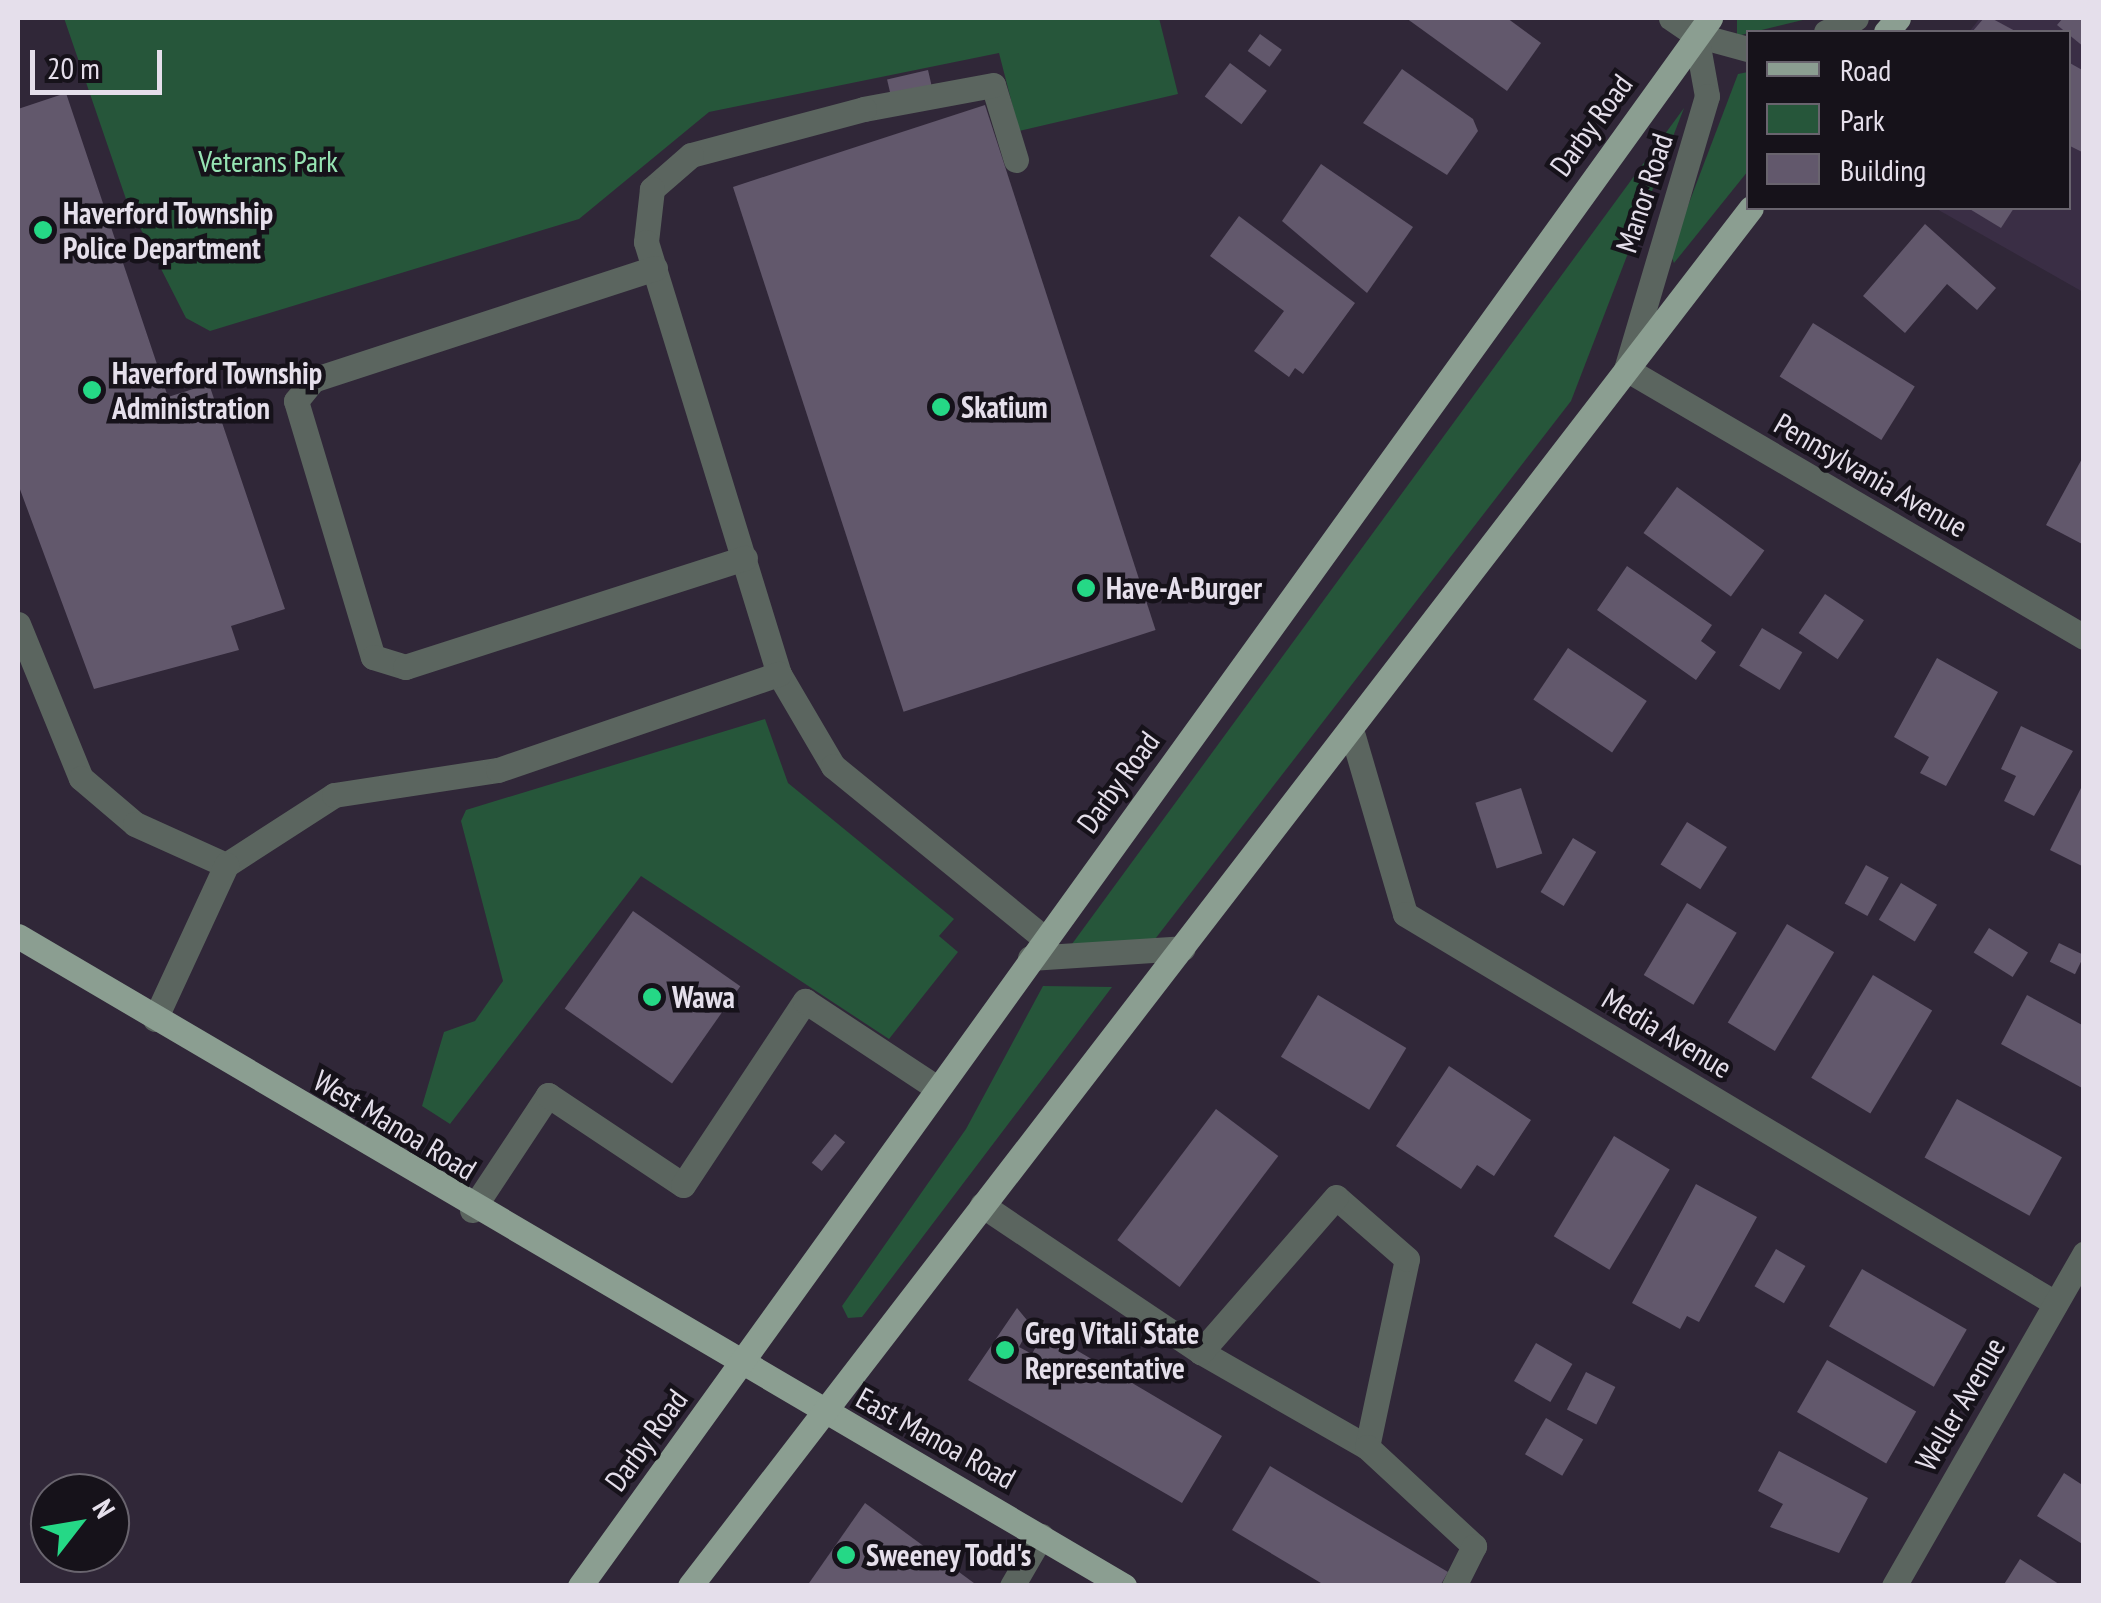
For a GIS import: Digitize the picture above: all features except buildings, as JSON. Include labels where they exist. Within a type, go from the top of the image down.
[{"type":"main road","name":"Darby Road","points":[[580,1586],[1703,26]]},
{"type":"main road","points":[[690,1586],[820,1411],[1353,736],[1749,210]]},
{"type":"main road","name":"West Manoa Road","points":[[18,936],[472,1210],[742,1364]]},
{"type":"main road","name":"East Manoa Road","points":[[742,1364],[1123,1585]]},
{"type":"street","points":[[1670,18],[1703,26],[1746,48]]},
{"type":"street","points":[[1830,30],[1856,18]]},
{"type":"street","name":"Manor Road","points":[[1626,370],[1707,96],[1703,26]]},
{"type":"street","points":[[1016,160],[993,85],[690,155],[652,188],[646,242],[779,674],[833,766],[1037,948],[1182,948]]},
{"type":"street","points":[[655,268],[312,380],[296,401],[374,657],[405,667],[746,558]]},
{"type":"street","name":"Pennsylvania Avenue","points":[[1626,370],[2084,638]]},
{"type":"street","points":[[18,624],[81,778],[134,824],[226,865]]},
{"type":"street","points":[[155,1019],[226,865],[334,795],[498,770],[779,674]]},
{"type":"street","name":"Media Avenue","points":[[1353,736],[1405,914],[2055,1304]]},
{"type":"street","points":[[472,1210],[548,1096],[683,1185],[805,1001],[937,1088]]},
{"type":"street","points":[[1201,1352],[1336,1197],[1407,1260],[1367,1447]]},
{"type":"street","points":[[982,1205],[1201,1352],[1367,1447],[1474,1546],[1454,1586]]},
{"type":"street","name":"Weller Avenue","points":[[1894,1586],[2084,1254]]},
{"type":"street","points":[[1012,1586],[1041,1536]]},
{"type":"shaded area","points":[[1980,18],[2083,18],[2083,292],[1939,210],[2071,210],[2071,30],[1971,30]]},
{"type":"green space","name":"Veterans Park","points":[[64,18],[1159,18],[1178,94],[1019,131],[999,53],[709,112],[579,219],[210,331],[186,318],[127,202]]},
{"type":"green space","points":[[1737,18],[1811,18],[1746,30],[1746,34],[1737,36]]},
{"type":"green space","points":[[1746,72],[1746,173],[1674,263],[1670,253],[1738,74]]},
{"type":"green space","points":[[1684,108],[1571,401],[1152,943],[1072,944]]},
{"type":"green space","points":[[765,719],[788,783],[954,919],[939,936],[958,952],[889,1039],[641,876],[450,1124],[422,1106],[444,1032],[475,1021],[503,981],[461,821],[466,810]]},
{"type":"green space","points":[[1043,986],[1112,987],[862,1317],[848,1318],[842,1306],[966,1129]]},
{"type":"place","name":"Haverford Township Police Department","points":[[43,230]]},
{"type":"place","name":"Haverford Township Administration","points":[[92,390]]},
{"type":"place","name":"Skatium","points":[[941,407]]},
{"type":"place","name":"Have-A-Burger","points":[[1086,588]]},
{"type":"place","name":"Wawa","points":[[652,997]]},
{"type":"place","name":"Greg Vitali State Representative","points":[[1005,1350]]},
{"type":"place","name":"Sweeney Todd's","points":[[846,1555]]}]
